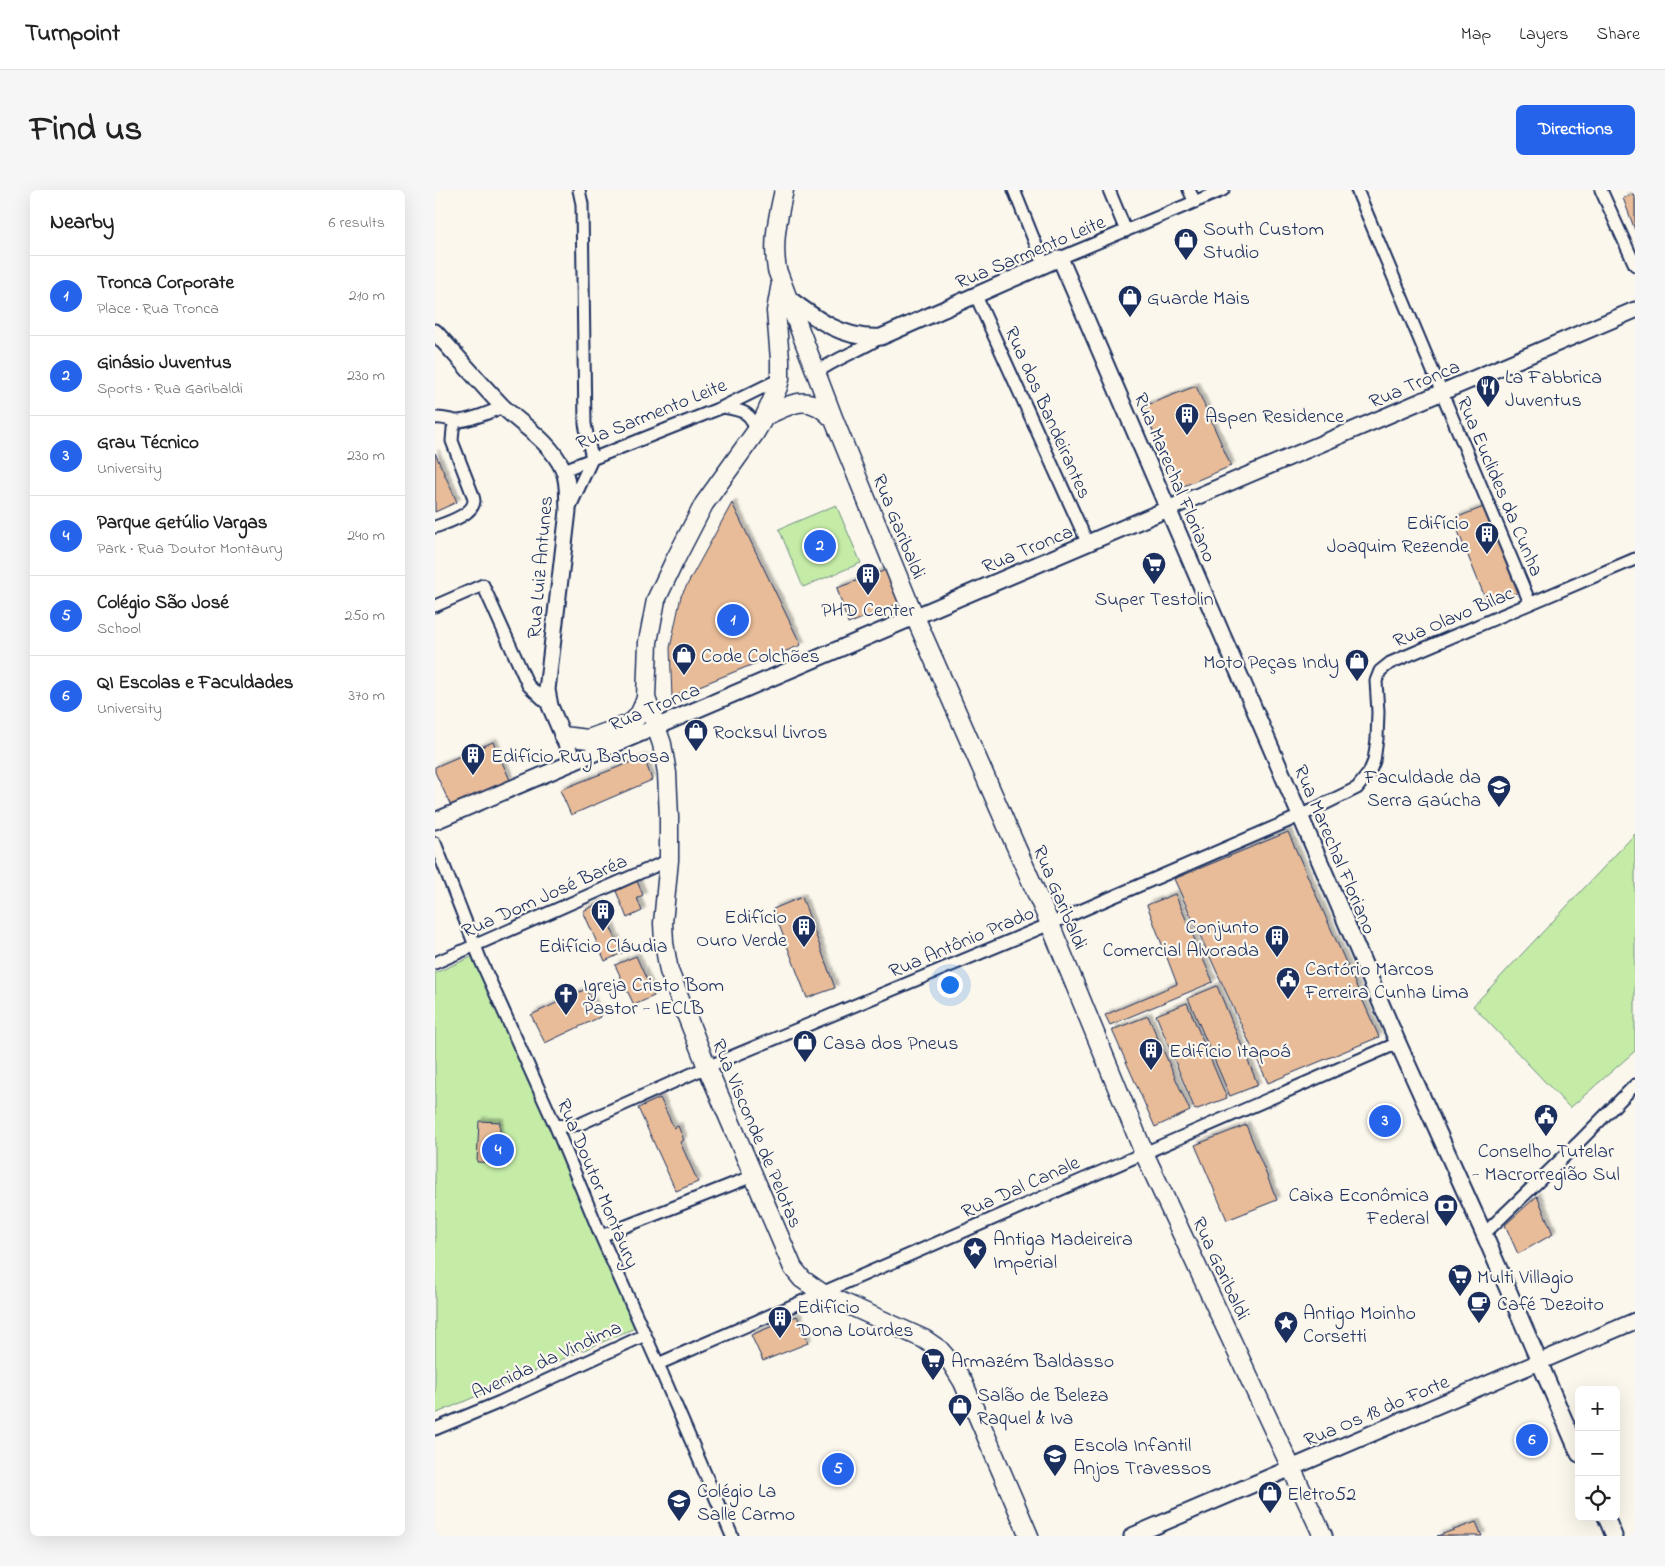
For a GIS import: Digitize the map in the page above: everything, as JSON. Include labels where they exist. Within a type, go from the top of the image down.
[{"type":"main road","name":"Rua Garibaldi","points":[[784,190],[775,234],[774,254],[777,270],[834,420],[915,617],[1050,924],[1144,1153],[1323,1536]]},
{"type":"main road","name":"Rua Visconde de Pelotas","points":[[784,290],[776,311],[780,360],[778,387],[755,433],[704,504],[674,562],[656,600],[648,642],[646,698],[662,744],[667,774],[669,860],[663,923],[669,972],[707,1067],[793,1268],[802,1280],[822,1293],[924,1339],[940,1350],[952,1364],[963,1382],[1029,1536]]},
{"type":"main road","points":[[765,416],[790,406],[808,402],[823,409],[834,420]]},
{"type":"main road","points":[[563,736],[588,739],[629,724],[641,713],[646,698]]},
{"type":"street","points":[[568,511],[592,458],[585,424],[582,204],[579,190]]},
{"type":"street","points":[[1014,190],[1044,265]]},
{"type":"street","points":[[1109,190],[1126,231]]},
{"type":"street","points":[[1189,190],[1195,202]]},
{"type":"street","name":"Rua Sarmento Leite","points":[[816,373],[830,363],[866,347],[881,337],[1060,258],[1223,190]]},
{"type":"street","name":"Rua Euclides da Cunha","points":[[1357,190],[1530,604]]},
{"type":"street","points":[[1601,190],[1635,265]]},
{"type":"street","name":"Rua Marechal Floriano","points":[[1060,258],[1398,1043],[1484,1234],[1575,1445]]},
{"type":"street","name":"Rua Sarmento Leite","points":[[784,290],[821,322],[836,330],[867,338],[881,337]]},
{"type":"street","name":"Rua dos Bandeirantes","points":[[976,296],[1087,544]]},
{"type":"street","name":"Rua Tronca","points":[[435,821],[1635,310]]},
{"type":"street","name":"Rua Luiz Antunes","points":[[435,332],[503,407],[533,431],[549,447],[563,470],[567,484],[568,511],[548,682],[550,706],[574,762]]},
{"type":"street","name":"Rua Sarmento Leite","points":[[563,470],[723,407],[780,379]]},
{"type":"street","points":[[435,418],[445,417],[457,422],[503,407]]},
{"type":"street","points":[[723,407],[742,411],[749,416],[754,424],[755,433]]},
{"type":"street","points":[[435,527],[465,514],[474,502],[452,441],[453,429],[457,422]]},
{"type":"street","name":"Rua Olavo Bilac","points":[[1376,681],[1380,671],[1390,663],[1635,559]]},
{"type":"street","points":[[435,606],[483,585],[528,685],[550,706]]},
{"type":"street","name":"Rua Antônio Prado","points":[[555,1126],[580,1124],[707,1067],[1050,924],[1300,816],[1357,788],[1369,773],[1374,761],[1379,712],[1376,681]]},
{"type":"street","name":"Rua Doutor Montaury","points":[[435,843],[475,946],[732,1536]]},
{"type":"street","name":"Rua Dom José Baréa","points":[[435,963],[669,860]]},
{"type":"street","name":"Rua Dal Canale","points":[[658,1364],[1398,1043]]},
{"type":"street","points":[[1484,1234],[1635,1085]]},
{"type":"street","points":[[601,1236],[753,1176]]},
{"type":"street","name":"Rua Os 18 do Forte","points":[[1132,1536],[1635,1321]]},
{"type":"street","name":"Avenida da Vindima","points":[[435,1429],[509,1398],[645,1334]]},
{"type":"street","points":[[1608,1521],[1614,1536]]},
{"type":"green space","points":[[836,505],[861,563],[803,587],[779,529]]},
{"type":"green space","points":[[1635,834],[1635,1051],[1570,1108],[1473,1006]]},
{"type":"green space","points":[[478,954],[635,1328],[435,1414],[435,973]]},
{"type":"building","points":[[1635,194],[1635,230],[1623,198]]},
{"type":"building","name":"Aspen Residence","points":[[1196,386],[1231,466],[1179,488],[1142,407]]},
{"type":"building","points":[[435,453],[457,502],[435,512]]},
{"type":"building","points":[[732,503],[801,645],[672,697],[670,648],[681,596]]},
{"type":"building","name":"Edifício Joaquim Rezende","points":[[1486,506],[1521,591],[1488,605],[1453,519]]},
{"type":"building","name":"PHD Center","points":[[886,570],[900,603],[848,624],[837,588]]},
{"type":"building","name":"Edifício Ruy Barbosa","points":[[493,742],[510,780],[451,806],[435,772],[435,767]]},
{"type":"building","points":[[644,757],[652,780],[571,815],[560,790]]},
{"type":"building","name":"Conjunto Comercial Alvorada","points":[[1288,832],[1379,1037],[1268,1083],[1174,879]]},
{"type":"building","points":[[637,881],[643,895],[637,898],[642,911],[627,918],[616,891]]},
{"type":"building","points":[[1175,894],[1213,982],[1110,1025],[1105,1015],[1177,984],[1147,905]]},
{"type":"building","name":"Edifício Ouro Verde","points":[[802,897],[835,988],[807,998],[773,909]]},
{"type":"building","name":"Edifício Cláudia","points":[[600,903],[622,953],[605,961],[583,911]]},
{"type":"building","points":[[636,956],[654,996],[634,1005],[615,965]]},
{"type":"building","points":[[1217,986],[1258,1085],[1230,1096],[1188,998]]},
{"type":"building","name":"Igreja Cristo Bom Pastor - IECLB","points":[[586,989],[600,1017],[545,1043],[531,1015]]},
{"type":"building","points":[[1187,1003],[1227,1098],[1195,1110],[1156,1015]]},
{"type":"building","name":"Edifício Itapoá","points":[[1148,1016],[1190,1111],[1155,1127],[1112,1030]]},
{"type":"building","points":[[660,1098],[674,1128],[678,1126],[684,1140],[680,1142],[698,1182],[676,1191],[638,1108]]},
{"type":"building","points":[[479,1121],[500,1122],[499,1163],[477,1162]]},
{"type":"building","points":[[1246,1125],[1277,1200],[1227,1220],[1195,1145]]},
{"type":"building","points":[[1537,1196],[1553,1234],[1518,1254],[1505,1225]]},
{"type":"building","name":"Edifício Dona Lourdes","points":[[797,1316],[808,1343],[763,1361],[751,1335]]},
{"type":"building","points":[[1476,1522],[1482,1536],[1437,1536]]},
{"type":"place","name":"South Custom Studio","points":[[1186,261]]},
{"type":"place","name":"Guarde Mais","points":[[1130,318]]},
{"type":"place","name":"La Fabbrica Juventus","points":[[1488,408]]},
{"type":"place","name":"Aspen Residence","points":[[1187,436]]},
{"type":"place","name":"Ginásio Juventus","points":[[820,546]]},
{"type":"place","name":"Edifício Joaquim Rezende","points":[[1487,555]]},
{"type":"place","name":"Super Testolin","points":[[1154,585]]},
{"type":"place","name":"PHD Center","points":[[868,596]]},
{"type":"place","name":"Tronca Corporate","points":[[733,620]]},
{"type":"place","name":"Code Colchões","points":[[684,676]]},
{"type":"place","name":"Moto Peças Indy","points":[[1357,682]]},
{"type":"place","name":"Rocksul Livros","points":[[696,752]]},
{"type":"place","name":"Edifício Ruy Barbosa","points":[[473,776]]},
{"type":"place","name":"Faculdade da Serra Gaúcha","points":[[1499,808]]},
{"type":"place","name":"Edifício Cláudia","points":[[603,932]]},
{"type":"place","name":"Edifício Ouro Verde","points":[[804,948]]},
{"type":"place","name":"Conjunto Comercial Alvorada","points":[[1277,958]]},
{"type":"place","name":"Cartório Marcos Ferreira Cunha Lima","points":[[1288,1000]]},
{"type":"place","name":"Igreja Cristo Bom Pastor - IECLB","points":[[566,1016]]},
{"type":"place","name":"Casa dos Pneus","points":[[805,1063]]},
{"type":"place","name":"Edifício Itapoá","points":[[1151,1071]]},
{"type":"place","name":"Grau Técnico","points":[[1385,1121]]},
{"type":"place","name":"Conselho Tutelar - Macrorregião Sul","points":[[1546,1137]]},
{"type":"place","name":"Parque Getúlio Vargas","points":[[498,1150]]},
{"type":"place","name":"Caixa Econômica Federal","points":[[1446,1227]]},
{"type":"place","name":"Antiga Madeireira Imperial","points":[[975,1270]]},
{"type":"place","name":"Multi Villagio","points":[[1460,1297]]},
{"type":"place","name":"Café Dezoito","points":[[1479,1324]]},
{"type":"place","name":"Edifício Dona Lourdes","points":[[780,1339]]},
{"type":"place","name":"Antigo Moinho Corsetti","points":[[1286,1344]]},
{"type":"place","name":"Armazém Baldasso","points":[[933,1381]]},
{"type":"place","name":"Salão de Beleza Raquel & Iva","points":[[960,1427]]},
{"type":"place","name":"QI Escolas e Faculdades","points":[[1532,1440]]},
{"type":"place","name":"Colégio São José","points":[[838,1469]]},
{"type":"place","name":"Escola Infantil Anjos Travessos","points":[[1055,1477]]},
{"type":"place","name":"Eletro52","points":[[1270,1514]]},
{"type":"place","name":"Colégio La Salle Carmo","points":[[679,1522]]}]
